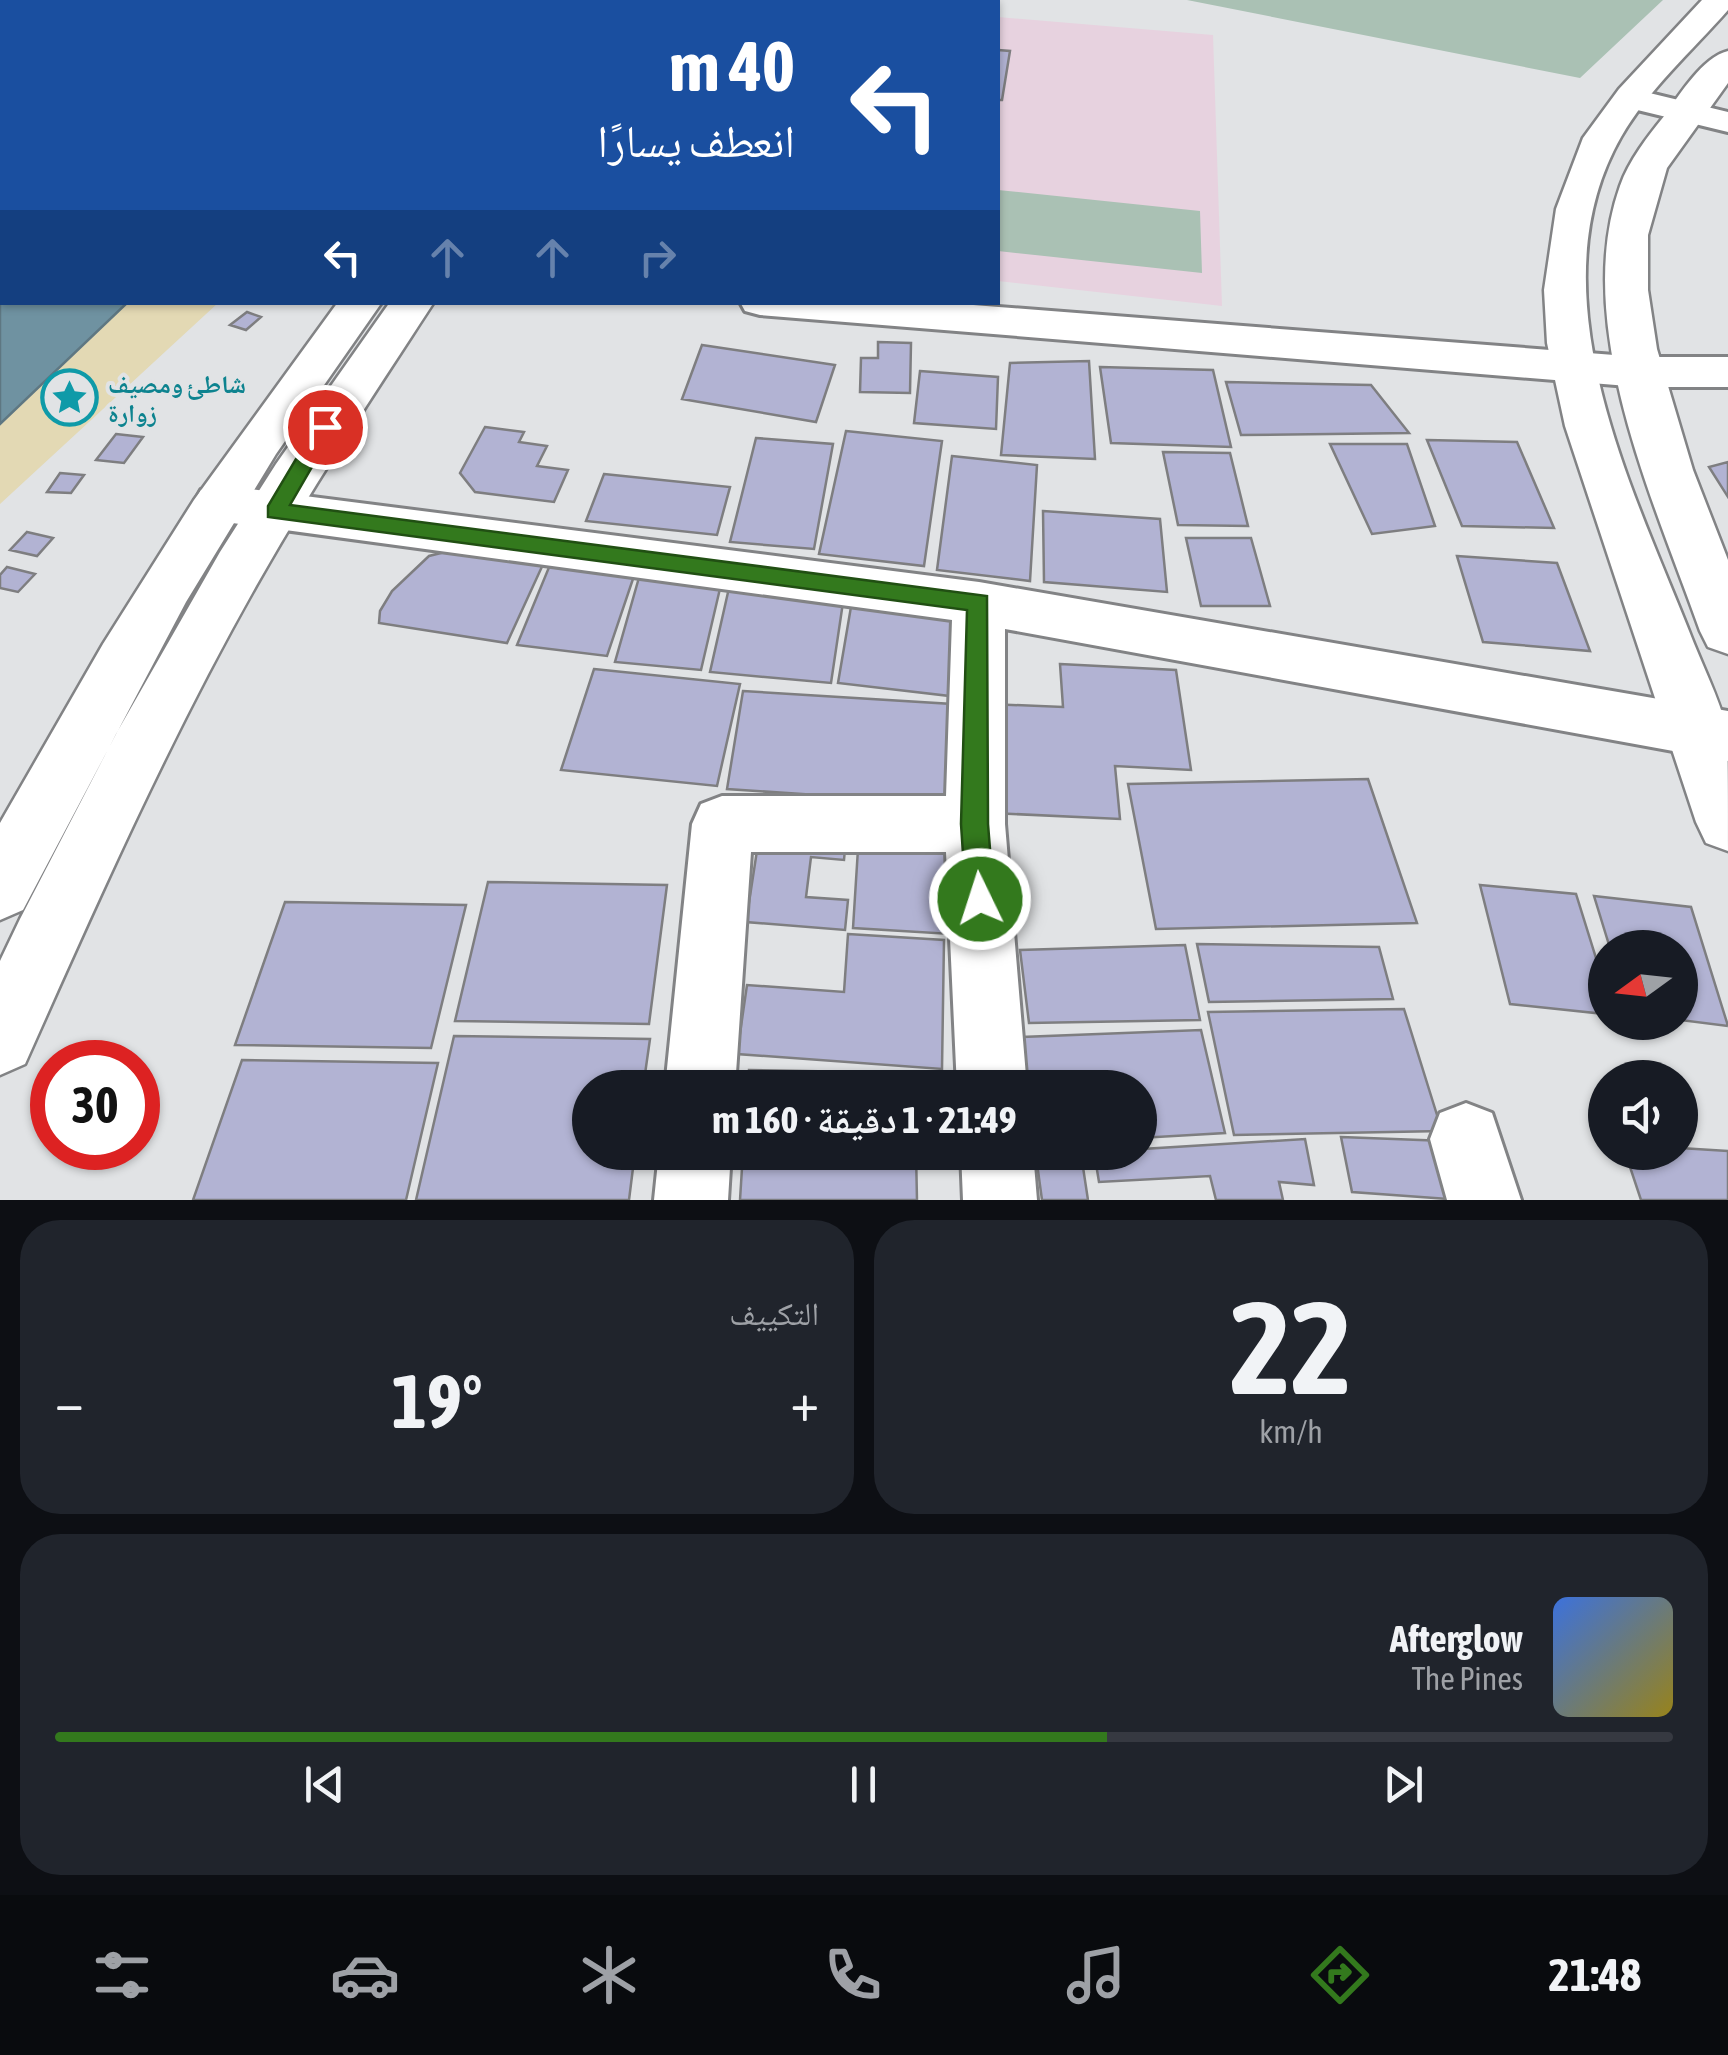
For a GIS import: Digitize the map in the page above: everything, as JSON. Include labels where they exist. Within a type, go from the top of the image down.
[{"type":"street","points":[[1720,0],[1633,99],[1592,157],[1575,214],[1565,273],[1573,367],[1617,513],[1714,734],[1727,813]]},
{"type":"street","points":[[1728,61],[1707,117],[1640,184],[1622,276],[1640,372],[1728,630]]},
{"type":"street","points":[[1633,99],[1707,117]]},
{"type":"street","points":[[0,888],[118,664],[218,503],[359,305]]},
{"type":"street","points":[[0,1039],[82,860],[173,686],[342,398],[411,305]]},
{"type":"street","points":[[798,305],[1640,372],[1728,372]]},
{"type":"street","points":[[218,503],[979,602],[1714,734]]},
{"type":"street","points":[[979,602],[974,824],[991,1070]]},
{"type":"street","points":[[702,1070],[722,824],[974,824]]},
{"type":"street","points":[[692,1200],[694,1170]]},
{"type":"street","points":[[998,1170],[1000,1200]]},
{"type":"shaded area","points":[[1000,17],[1213,35],[1222,306],[1000,281]]},
{"type":"green space","points":[[1187,0],[1663,0],[1580,78]]},
{"type":"green space","points":[[1000,190],[1200,211],[1202,273],[1000,251]]},
{"type":"sand","name":"شاطئ ومصيف زوارة","points":[[117,305],[216,305],[0,504],[0,416],[49,380]]},
{"type":"water","points":[[0,305],[125,305],[0,424]]},
{"type":"building","points":[[1000,50],[1010,51],[1000,100]]},
{"type":"building","points":[[247,312],[261,317],[246,330],[230,325]]},
{"type":"building","points":[[878,342],[911,343],[910,393],[860,392],[861,358],[878,358]]},
{"type":"building","points":[[702,345],[835,365],[816,422],[682,399]]},
{"type":"building","points":[[1089,361],[1095,459],[1001,455],[1010,363]]},
{"type":"building","points":[[1100,367],[1213,370],[1231,447],[1111,443]]},
{"type":"building","points":[[920,371],[998,377],[996,429],[914,423]]},
{"type":"building","points":[[1226,382],[1371,385],[1409,433],[1241,435]]},
{"type":"building","points":[[485,427],[524,432],[519,442],[547,446],[537,466],[568,470],[554,502],[475,492],[460,473]]},
{"type":"building","points":[[846,431],[942,441],[924,566],[819,554]]},
{"type":"building","points":[[116,434],[143,437],[124,463],[96,460]]},
{"type":"building","points":[[756,438],[833,444],[814,549],[730,542]]},
{"type":"building","points":[[1427,440],[1517,442],[1554,528],[1462,526]]},
{"type":"building","points":[[1330,444],[1407,444],[1435,526],[1372,534]]},
{"type":"building","points":[[1163,452],[1230,453],[1248,526],[1178,525]]},
{"type":"building","points":[[952,456],[1037,465],[1030,581],[937,570]]},
{"type":"building","points":[[1728,462],[1728,497],[1709,467]]},
{"type":"building","points":[[60,473],[84,475],[71,493],[47,492]]},
{"type":"building","points":[[604,474],[730,487],[717,535],[586,521]]},
{"type":"building","points":[[1043,511],[1160,519],[1167,592],[1044,582]]},
{"type":"building","points":[[27,532],[53,538],[37,556],[10,550]]},
{"type":"building","points":[[1186,538],[1251,538],[1270,606],[1201,606]]},
{"type":"building","points":[[461,548],[545,560],[507,643],[379,623],[380,611],[392,591],[429,556]]},
{"type":"building","points":[[1457,556],[1557,563],[1590,651],[1483,642]]},
{"type":"building","points":[[552,560],[636,570],[607,656],[517,645]]},
{"type":"building","points":[[7,567],[35,574],[18,592],[0,588],[0,575]]},
{"type":"building","points":[[640,574],[722,580],[701,670],[615,662]]},
{"type":"building","points":[[731,579],[845,589],[831,683],[710,672]]},
{"type":"building","points":[[853,595],[959,606],[950,696],[838,683]]},
{"type":"building","points":[[1060,664],[1176,670],[1191,770],[1115,766],[1120,819],[992,813],[990,704],[1063,707]]},
{"type":"building","points":[[594,669],[740,684],[717,786],[561,770]]},
{"type":"building","points":[[743,691],[952,704],[948,804],[727,789]]},
{"type":"building","points":[[1368,779],[1417,923],[1156,929],[1128,784]]},
{"type":"building","points":[[760,831],[846,838],[844,860],[811,857],[806,897],[848,900],[845,930],[746,922]]},
{"type":"building","points":[[859,833],[952,838],[951,934],[853,928]]},
{"type":"building","points":[[488,882],[667,885],[649,1024],[455,1021]]},
{"type":"building","points":[[1480,885],[1576,894],[1588,932],[1588,1012],[1510,1004]]},
{"type":"building","points":[[1594,896],[1691,907],[1728,1026],[1698,1022],[1698,930],[1604,930]]},
{"type":"building","points":[[285,902],[466,905],[431,1048],[235,1045]]},
{"type":"building","points":[[848,934],[944,940],[942,1069],[737,1054],[747,985],[844,992]]},
{"type":"building","points":[[1197,944],[1379,947],[1393,999],[1209,1002]]},
{"type":"building","points":[[1185,945],[1200,1020],[1029,1023],[1020,950]]},
{"type":"building","points":[[1404,1009],[1442,1131],[1234,1135],[1208,1012]]},
{"type":"building","points":[[1201,1030],[1225,1133],[1157,1137],[1157,1070],[1027,1070],[1022,1037]]},
{"type":"building","points":[[454,1036],[650,1039],[646,1070],[572,1070],[572,1170],[633,1170],[629,1200],[416,1200]]},
{"type":"building","points":[[242,1060],[438,1063],[406,1200],[193,1200]]},
{"type":"building","points":[[1341,1137],[1446,1141],[1462,1200],[1352,1192]]},
{"type":"building","points":[[1305,1139],[1314,1185],[1279,1182],[1283,1200],[1216,1200],[1210,1176],[1099,1182],[1097,1170],[1157,1170],[1157,1148]]},
{"type":"building","points":[[1698,1149],[1728,1151],[1728,1200],[1641,1200],[1631,1170],[1698,1170]]},
{"type":"building","points":[[742,1170],[916,1170],[917,1200],[740,1200]]},
{"type":"building","points":[[1038,1170],[1083,1170],[1088,1200],[1042,1200]]},
{"type":"place","name":"شاطئ ومصيف زوارة","points":[[69,398]]},
{"type":"route","points":[[325,427],[275,511],[979,602],[974,824],[980,899]]}]
